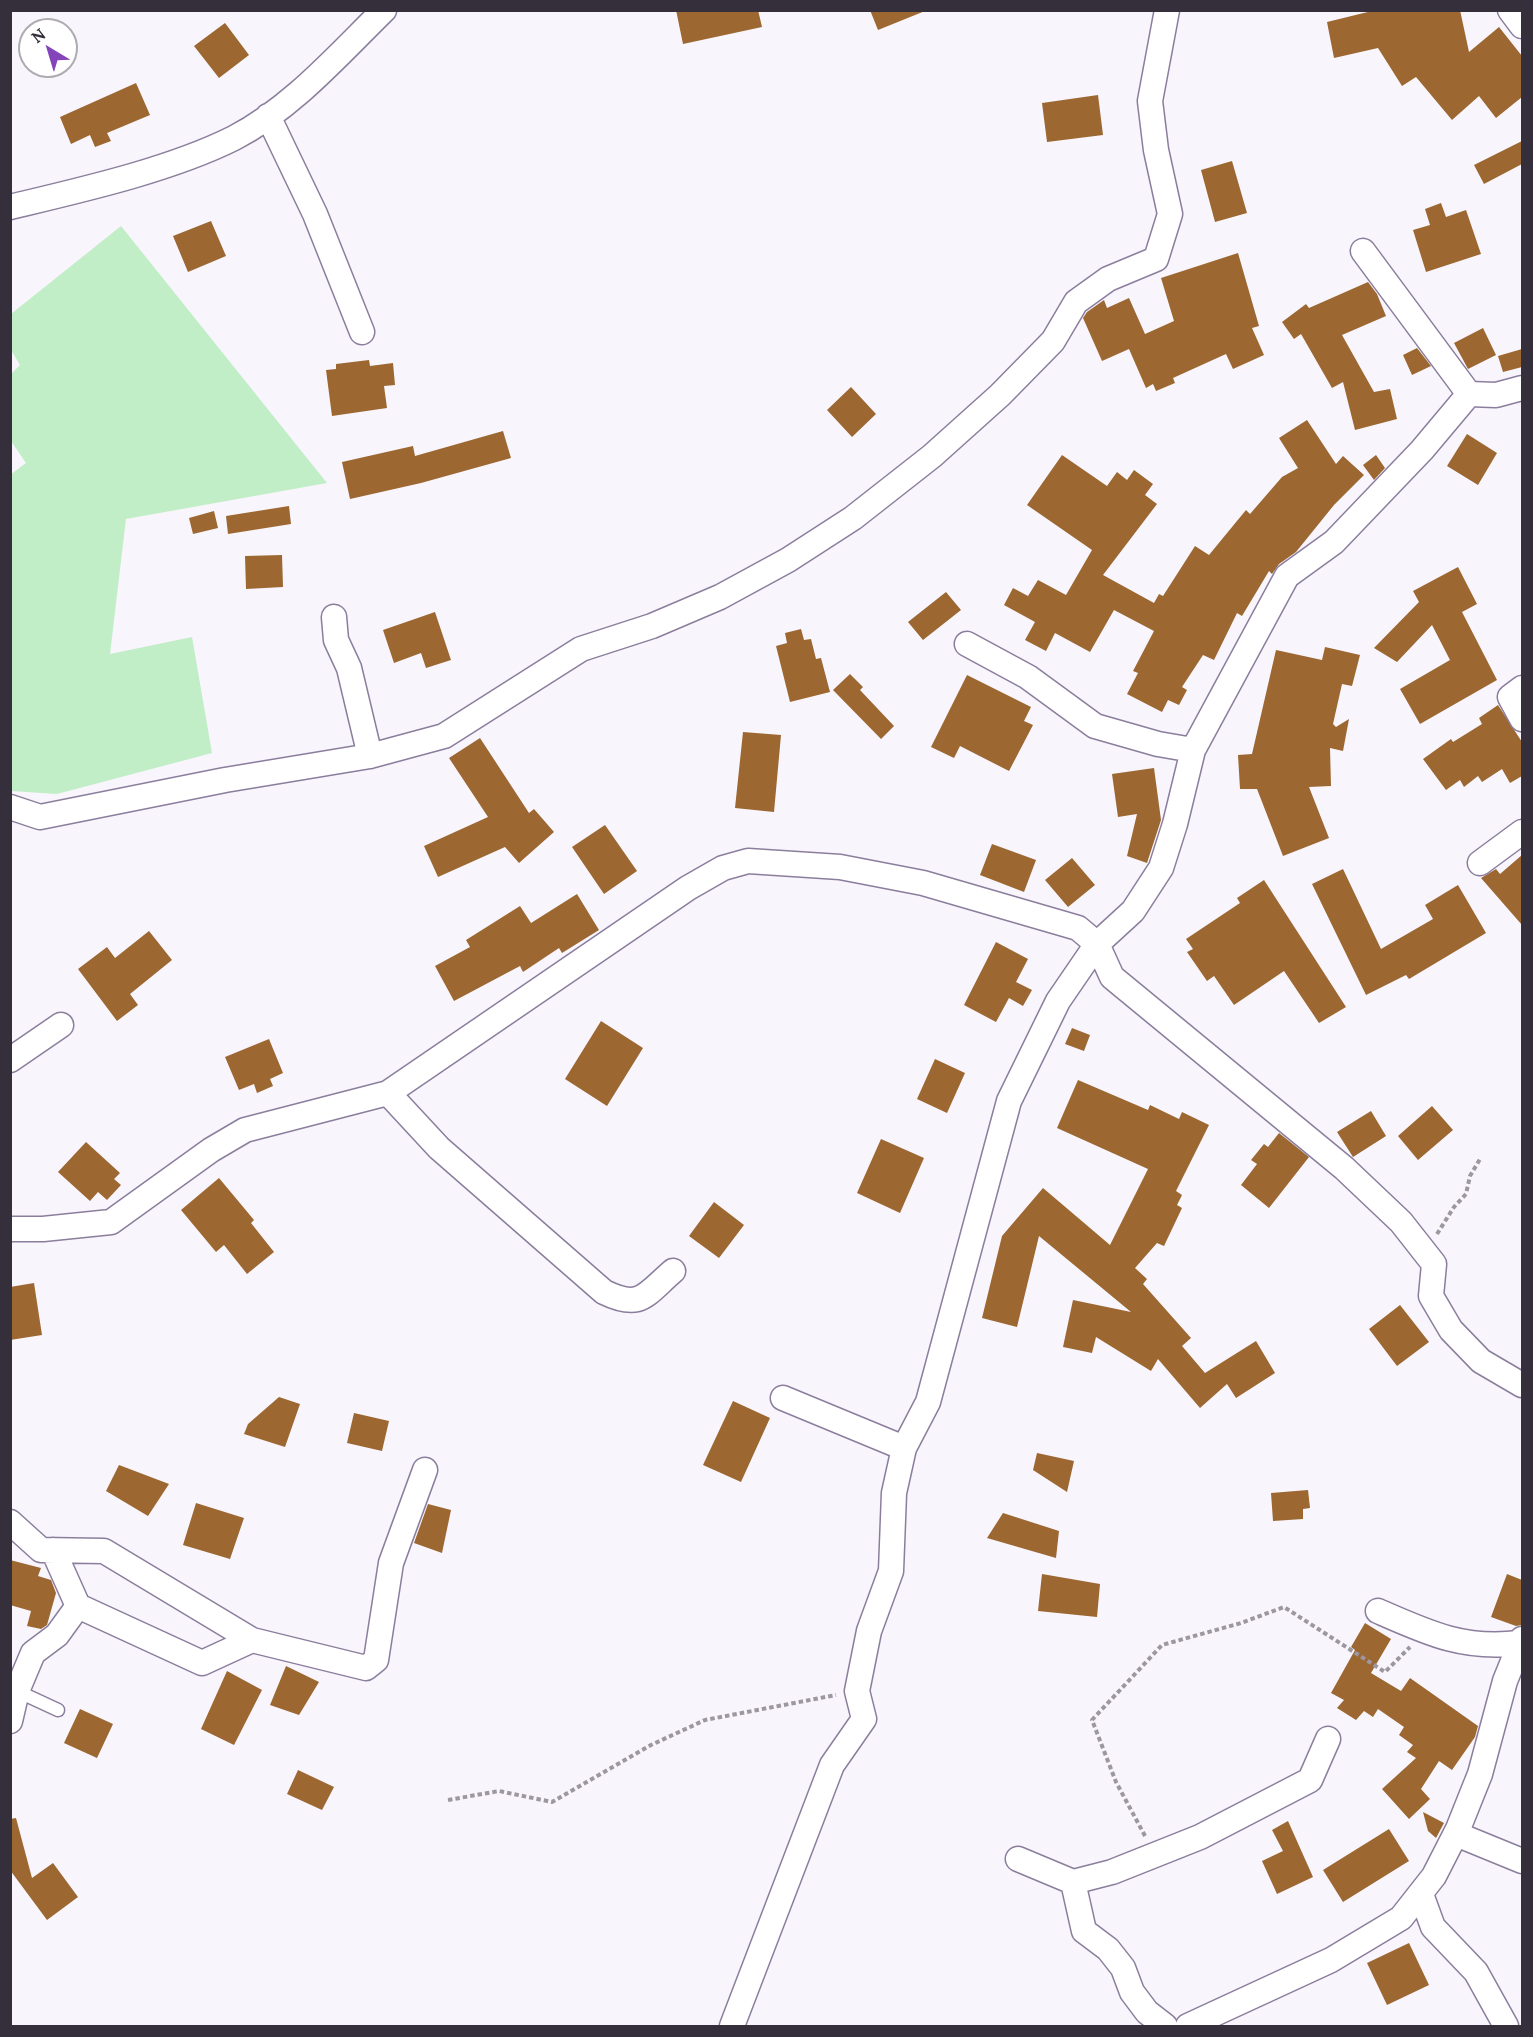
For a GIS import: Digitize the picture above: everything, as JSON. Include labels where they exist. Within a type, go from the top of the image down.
[{"type":"street","points":[[10,207],[192,156],[235,137],[268,116],[318,75],[384,10]]},
{"type":"street","points":[[10,807],[40,818],[225,780],[370,756],[444,736],[489,705],[581,649],[652,626],[720,597],[788,560],[853,518],[932,456],[1000,395],[1053,341],[1076,302],[1108,279],[1156,259],[1170,214],[1156,150],[1150,101],[1167,10]]},
{"type":"street","points":[[1510,10],[1522,26]]},
{"type":"street","points":[[268,116],[315,214],[362,332]]},
{"type":"street","points":[[1363,251],[1469,394]]},
{"type":"street","points":[[1469,394],[1496,395],[1522,388]]},
{"type":"street","points":[[732,2026],[832,1765],[864,1719],[857,1691],[869,1631],[891,1571],[894,1493],[904,1448],[928,1402],[1009,1101],[1058,1001],[1097,944],[1133,911],[1161,868],[1175,824],[1193,750],[1287,576],[1334,542],[1422,450],[1469,394]]},
{"type":"street","points":[[334,617],[336,640],[349,668],[370,756]]},
{"type":"street","points":[[967,644],[1028,677],[1095,726],[1158,744],[1193,750]]},
{"type":"street","points":[[1522,688],[1510,697],[1522,719]]},
{"type":"street","points":[[1480,863],[1522,832]]},
{"type":"street","points":[[10,1229],[43,1229],[111,1222],[211,1150],[245,1130],[388,1094],[688,888],[723,868],[748,861],[840,867],[923,883],[1078,928],[1097,944],[1112,977],[1344,1168],[1401,1222],[1434,1264],[1431,1296],[1451,1330],[1481,1361],[1522,1385]]},
{"type":"street","points":[[10,1060],[61,1025]]},
{"type":"street","points":[[388,1094],[439,1148],[604,1292],[624,1302],[640,1299],[673,1271]]},
{"type":"street","points":[[783,1398],[904,1448]]},
{"type":"street","points":[[10,1522],[41,1550],[104,1551],[252,1640],[366,1668],[376,1660],[391,1563],[425,1470]]},
{"type":"street","points":[[53,1550],[78,1606],[202,1663],[252,1640]]},
{"type":"street","points":[[10,1721],[18,1691],[33,1653],[57,1635],[78,1606]]},
{"type":"street","points":[[1378,1611],[1451,1640],[1492,1647],[1521,1641]]},
{"type":"street","points":[[1188,2026],[1217,2015],[1293,1975],[1331,1960],[1401,1918],[1434,1876],[1456,1834],[1480,1774],[1505,1681],[1521,1641]]},
{"type":"street","points":[[1018,1859],[1073,1882],[1112,1872],[1211,1832],[1310,1780],[1328,1739]]},
{"type":"street","points":[[1456,1834],[1522,1861]]},
{"type":"street","points":[[1073,1882],[1084,1931],[1108,1949],[1123,1968],[1132,1992],[1148,2012],[1165,2026]]},
{"type":"street","points":[[1421,1893],[1433,1927],[1476,1972],[1506,2026]]},
{"type":"lane","points":[[18,1691],[58,1710]]},
{"type":"path","points":[[1434,1264],[1432,1242],[1454,1207],[1466,1194],[1470,1176],[1480,1159]]},
{"type":"path","points":[[1155,1855],[1116,1782],[1092,1720],[1162,1645],[1241,1623],[1284,1607],[1385,1672],[1427,1632]]},
{"type":"path","points":[[448,1800],[499,1791],[552,1802],[651,1745],[705,1720],[857,1691]]},
{"type":"green space","points":[[121,226],[327,483],[126,519],[110,654],[192,637],[212,753],[57,794],[11,791],[10,475],[26,463],[11,441],[11,374],[20,365],[11,350],[11,314]]},
{"type":"building","points":[[676,10],[758,10],[762,27],[683,44]]},
{"type":"building","points":[[870,10],[925,10],[925,11],[878,30]]},
{"type":"building","points":[[1376,10],[1460,10],[1469,52],[1499,27],[1522,56],[1522,97],[1496,118],[1479,96],[1452,120],[1416,77],[1402,86],[1378,48],[1334,58],[1327,22]]},
{"type":"building","points":[[225,23],[249,55],[219,78],[194,46]]},
{"type":"building","points":[[136,83],[150,115],[107,133],[111,141],[95,147],[90,135],[71,144],[60,117]]},
{"type":"building","points":[[1098,95],[1103,135],[1047,142],[1042,103]]},
{"type":"building","points":[[1522,141],[1522,164],[1484,184],[1474,165]]},
{"type":"building","points":[[1232,161],[1247,213],[1215,222],[1201,170]]},
{"type":"building","points":[[1441,203],[1446,217],[1466,210],[1481,254],[1426,272],[1413,230],[1430,225],[1425,209]]},
{"type":"building","points":[[211,221],[226,256],[188,272],[173,236]]},
{"type":"building","points":[[1238,253],[1259,326],[1252,328],[1264,355],[1233,369],[1226,354],[1173,378],[1175,383],[1156,391],[1153,384],[1146,388],[1129,349],[1102,361],[1083,318],[1087,312],[1104,300],[1107,308],[1129,298],[1145,334],[1174,321],[1161,278]]},
{"type":"building","points":[[1368,282],[1377,294],[1386,316],[1342,335],[1374,392],[1390,389],[1397,419],[1355,430],[1343,382],[1332,388],[1301,334],[1294,339],[1282,322],[1306,304],[1309,308]]},
{"type":"building","points":[[1483,328],[1496,355],[1468,369],[1454,343]]},
{"type":"building","points":[[1417,348],[1431,366],[1412,375],[1403,355]]},
{"type":"building","points":[[1522,349],[1522,367],[1503,372],[1498,356]]},
{"type":"building","points":[[369,360],[370,366],[393,363],[395,385],[384,386],[387,408],[332,416],[326,370],[336,369],[336,364]]},
{"type":"building","points":[[851,387],[876,414],[852,437],[827,410]]},
{"type":"building","points":[[1307,420],[1336,464],[1343,456],[1364,475],[1334,505],[1296,552],[1279,564],[1272,574],[1269,571],[1242,616],[1237,613],[1214,660],[1203,655],[1182,687],[1187,690],[1179,705],[1168,700],[1162,712],[1127,694],[1138,673],[1133,671],[1154,631],[1114,610],[1090,652],[1055,633],[1046,651],[1025,640],[1035,622],[1004,605],[1013,588],[1028,596],[1038,580],[1066,595],[1092,550],[1027,505],[1062,455],[1107,486],[1117,472],[1127,480],[1134,470],[1153,484],[1145,495],[1157,504],[1103,575],[1154,603],[1159,594],[1163,596],[1195,546],[1209,555],[1246,510],[1250,514],[1282,477],[1298,468],[1279,438]]},
{"type":"building","points":[[503,431],[511,458],[421,483],[350,499],[342,462],[413,446],[415,456]]},
{"type":"building","points":[[1467,434],[1497,453],[1478,485],[1447,466]]},
{"type":"building","points":[[1376,455],[1385,468],[1374,480],[1363,465]]},
{"type":"building","points":[[289,506],[291,524],[228,534],[226,516]]},
{"type":"building","points":[[214,511],[218,528],[193,534],[189,518]]},
{"type":"building","points":[[282,555],[283,587],[246,589],[245,556]]},
{"type":"building","points":[[1458,567],[1477,604],[1462,612],[1497,680],[1420,724],[1400,689],[1450,660],[1432,625],[1397,662],[1374,648],[1419,602],[1413,591]]},
{"type":"building","points":[[946,592],[961,610],[923,640],[908,622]]},
{"type":"building","points":[[435,612],[451,660],[426,668],[421,653],[394,663],[383,630]]},
{"type":"building","points":[[801,629],[804,640],[811,639],[816,659],[821,658],[830,692],[790,702],[776,646],[787,643],[785,633]]},
{"type":"building","points":[[1325,647],[1360,655],[1352,686],[1342,684],[1333,724],[1336,727],[1349,719],[1343,751],[1330,748],[1331,786],[1309,787],[1329,838],[1283,856],[1257,789],[1240,789],[1238,755],[1252,754],[1276,650],[1322,660]]},
{"type":"building","points":[[850,674],[863,687],[860,690],[894,726],[881,739],[833,690]]},
{"type":"building","points":[[967,675],[1031,707],[1024,721],[1033,725],[1009,771],[960,746],[954,758],[931,747]]},
{"type":"building","points":[[1498,705],[1522,742],[1522,776],[1510,783],[1502,769],[1482,782],[1478,776],[1464,787],[1460,780],[1446,790],[1423,759],[1451,739],[1453,742],[1482,724],[1479,718]]},
{"type":"building","points":[[743,732],[781,735],[774,812],[735,808]]},
{"type":"building","points":[[480,738],[529,813],[534,809],[554,832],[519,863],[505,847],[438,877],[424,846],[488,817],[449,758]]},
{"type":"building","points":[[1154,768],[1161,820],[1147,863],[1127,856],[1137,814],[1118,817],[1112,774]]},
{"type":"building","points":[[605,825],[637,871],[604,894],[572,847]]},
{"type":"building","points":[[992,844],[1036,860],[1024,892],[980,875]]},
{"type":"building","points":[[1522,855],[1522,925],[1481,878],[1496,869],[1500,874]]},
{"type":"building","points":[[1072,858],[1095,885],[1068,907],[1045,880]]},
{"type":"building","points":[[1343,869],[1381,949],[1433,919],[1425,905],[1458,885],[1486,933],[1409,979],[1406,975],[1366,995],[1312,884]]},
{"type":"building","points":[[1264,880],[1346,1007],[1319,1023],[1284,971],[1234,1005],[1214,976],[1207,981],[1187,952],[1193,949],[1186,939],[1240,903],[1237,898]]},
{"type":"building","points":[[577,894],[599,930],[562,953],[559,948],[523,972],[520,966],[454,1001],[435,966],[470,947],[466,940],[520,906],[531,923]]},
{"type":"building","points":[[149,931],[172,960],[130,994],[138,1005],[117,1021],[78,969],[107,947],[115,958]]},
{"type":"building","points":[[996,942],[1028,959],[1016,982],[1032,990],[1023,1006],[1009,998],[996,1022],[964,1005]]},
{"type":"building","points":[[601,1021],[643,1048],[607,1106],[565,1079]]},
{"type":"building","points":[[1072,1028],[1090,1035],[1084,1051],[1065,1044]]},
{"type":"building","points":[[269,1039],[283,1073],[270,1079],[273,1086],[257,1093],[254,1084],[239,1090],[225,1057]]},
{"type":"building","points":[[935,1059],[965,1073],[947,1113],[917,1099]]},
{"type":"building","points":[[1078,1080],[1148,1110],[1150,1105],[1179,1119],[1182,1112],[1209,1125],[1176,1191],[1182,1195],[1177,1205],[1182,1208],[1164,1246],[1157,1243],[1135,1268],[1147,1279],[1143,1284],[1191,1338],[1182,1346],[1205,1373],[1256,1341],[1275,1373],[1236,1398],[1227,1384],[1200,1408],[1158,1359],[1151,1371],[1096,1337],[1092,1353],[1063,1347],[1073,1300],[1131,1312],[1039,1236],[1017,1327],[982,1318],[1002,1236],[1043,1188],[1110,1245],[1148,1169],[1057,1128]]},
{"type":"building","points":[[1432,1106],[1453,1130],[1418,1160],[1398,1136]]},
{"type":"building","points":[[1371,1111],[1386,1136],[1353,1157],[1337,1132]]},
{"type":"building","points":[[1279,1133],[1309,1157],[1269,1208],[1241,1185],[1257,1164],[1251,1160],[1264,1144],[1268,1147]]},
{"type":"building","points":[[881,1139],[924,1158],[900,1213],[857,1193]]},
{"type":"building","points":[[86,1142],[120,1173],[114,1179],[121,1185],[107,1200],[98,1192],[90,1201],[58,1172]]},
{"type":"building","points":[[219,1178],[254,1220],[251,1223],[274,1252],[247,1274],[224,1245],[216,1252],[181,1210]]},
{"type":"building","points":[[714,1202],[744,1225],[719,1258],[689,1236]]},
{"type":"building","points":[[34,1283],[42,1335],[10,1340],[10,1287]]},
{"type":"building","points":[[1400,1305],[1429,1342],[1397,1366],[1369,1329]]},
{"type":"building","points":[[279,1397],[300,1404],[285,1447],[244,1434],[248,1424]]},
{"type":"building","points":[[733,1401],[770,1418],[741,1482],[703,1465]]},
{"type":"building","points":[[354,1413],[389,1421],[382,1451],[347,1443]]},
{"type":"building","points":[[1037,1453],[1074,1461],[1067,1492],[1033,1470]]},
{"type":"building","points":[[119,1465],[169,1484],[148,1516],[106,1491]]},
{"type":"building","points":[[1308,1490],[1310,1508],[1303,1509],[1303,1519],[1273,1521],[1271,1493]]},
{"type":"building","points":[[196,1503],[244,1518],[230,1559],[183,1545]]},
{"type":"building","points":[[428,1504],[451,1510],[442,1553],[414,1543]]},
{"type":"building","points":[[1003,1513],[1059,1531],[1056,1558],[987,1538]]},
{"type":"building","points":[[10,1560],[41,1568],[38,1576],[51,1580],[56,1593],[47,1625],[41,1629],[27,1626],[31,1611],[10,1605]]},
{"type":"building","points":[[1042,1574],[1100,1584],[1097,1617],[1038,1611]]},
{"type":"building","points":[[1507,1574],[1522,1580],[1522,1625],[1516,1626],[1491,1617]]},
{"type":"building","points":[[1365,1623],[1391,1639],[1371,1673],[1401,1691],[1410,1678],[1478,1726],[1475,1737],[1452,1770],[1439,1761],[1421,1789],[1430,1799],[1409,1819],[1382,1789],[1416,1758],[1407,1752],[1413,1745],[1399,1735],[1404,1727],[1378,1709],[1373,1717],[1364,1711],[1356,1720],[1337,1708],[1344,1700],[1331,1693],[1355,1650],[1351,1647]]},
{"type":"building","points":[[286,1666],[319,1682],[299,1715],[270,1705]]},
{"type":"building","points":[[227,1671],[262,1690],[234,1745],[201,1729]]},
{"type":"building","points":[[80,1709],[113,1724],[97,1758],[64,1743]]},
{"type":"building","points":[[298,1770],[334,1787],[322,1810],[287,1794]]},
{"type":"building","points":[[1423,1812],[1444,1823],[1436,1838],[1428,1831]]},
{"type":"building","points":[[16,1818],[32,1878],[53,1863],[78,1897],[47,1920],[10,1870],[10,1819]]},
{"type":"building","points":[[1288,1821],[1313,1877],[1277,1894],[1262,1861],[1283,1851],[1272,1830]]},
{"type":"building","points":[[1389,1829],[1409,1861],[1343,1902],[1323,1870]]},
{"type":"building","points":[[1409,1943],[1429,1985],[1387,2005],[1367,1963]]}]
